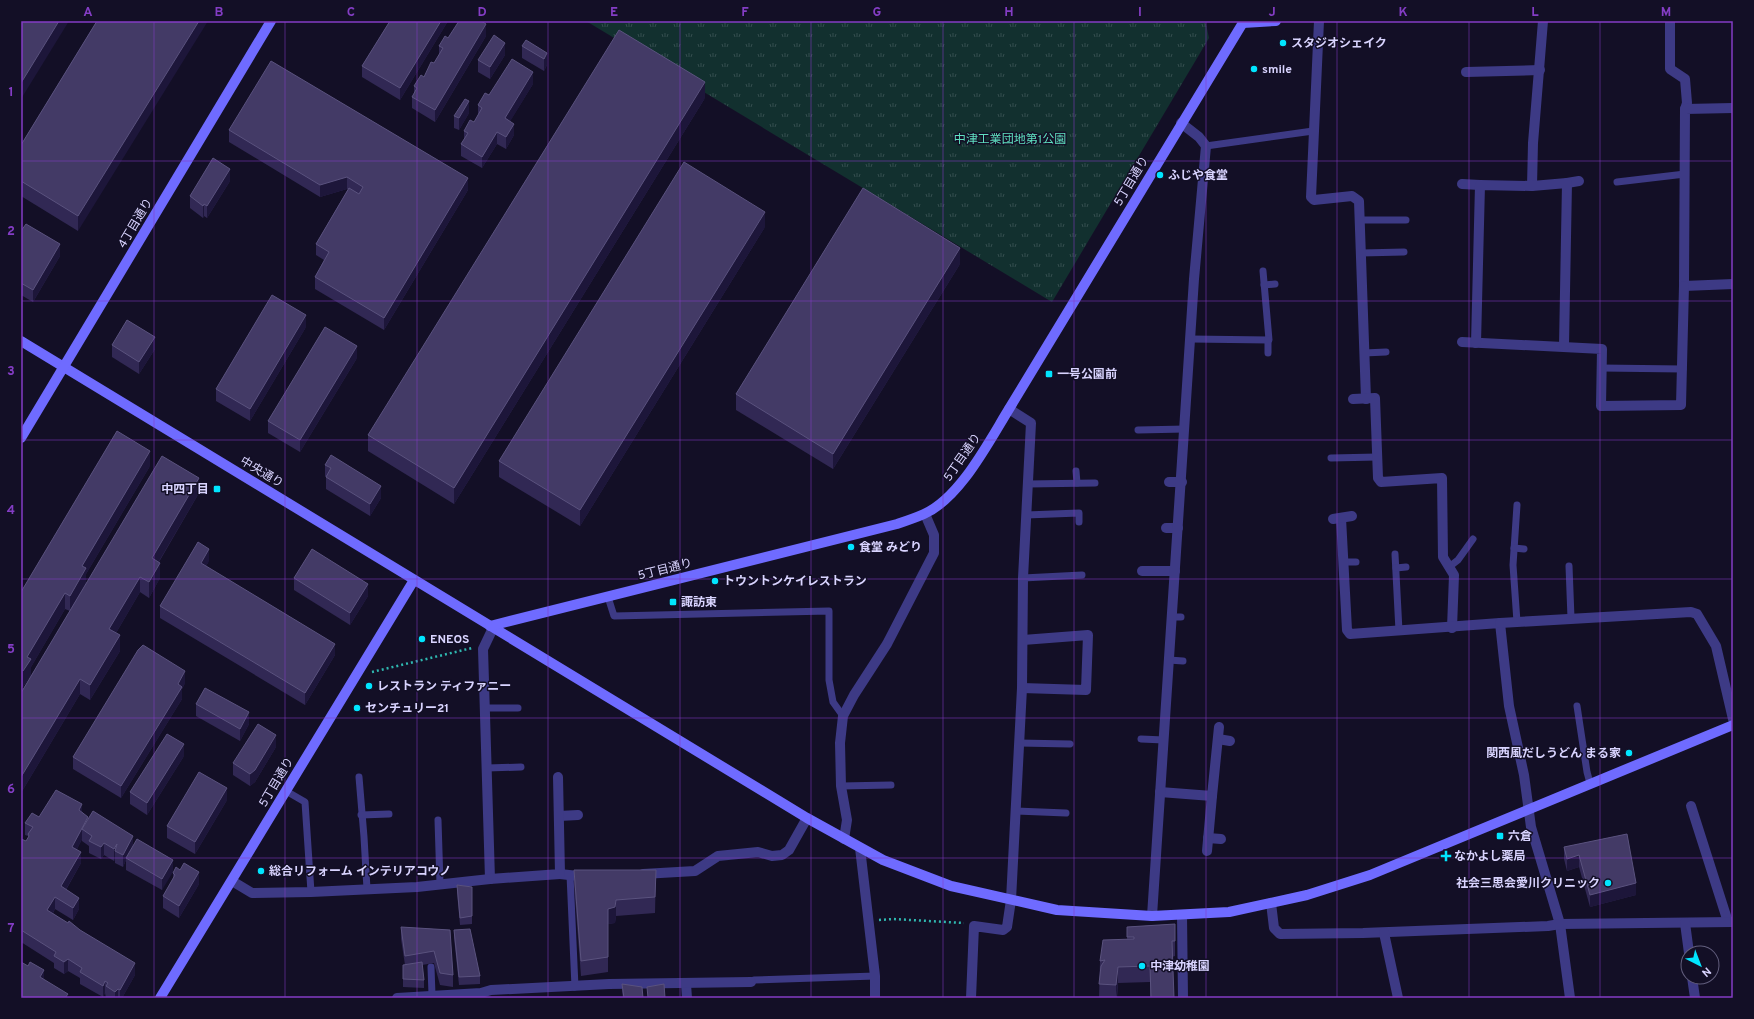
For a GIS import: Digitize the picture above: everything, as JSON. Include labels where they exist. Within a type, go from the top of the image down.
[{"type":"street","name":"4丁目通り","points":[[21,438],[271,21]]},
{"type":"street","points":[[1242,22],[1276,21]]},
{"type":"street","points":[[1319,21],[1311,197],[1314,200],[1352,196],[1359,202],[1366,399]]},
{"type":"street","points":[[1532,186],[1533,143],[1540,70],[1542,21]]},
{"type":"street","points":[[1462,342],[1602,349],[1601,406],[1682,405],[1685,109],[1687,103],[1685,79],[1670,69],[1670,21]]},
{"type":"street","name":"5丁目通り","points":[[492,627],[897,524],[925,514],[953,493],[972,468],[1009,409],[1242,22]]},
{"type":"street","points":[[1466,72],[1540,70]]},
{"type":"street","points":[[1685,109],[1733,108]]},
{"type":"street","points":[[1152,916],[1169,660],[1177,617],[1176,571],[1184,429],[1194,279],[1206,146],[1199,136],[1181,123]]},
{"type":"street","points":[[1462,184],[1532,186],[1579,182]]},
{"type":"street","points":[[1564,346],[1567,183]]},
{"type":"street","points":[[1476,343],[1480,185]]},
{"type":"street","points":[[1684,286],[1733,284]]},
{"type":"street","name":"中央通り","points":[[21,341],[844,839],[883,860],[951,886],[1011,900],[1057,910],[1152,916],[1229,912],[1307,895],[1370,875],[1733,725]]},
{"type":"street","points":[[1353,399],[1375,398],[1378,478],[1381,482],[1442,478],[1443,557],[1454,575],[1452,628]]},
{"type":"street","points":[[971,998],[974,926],[1003,930],[1007,928],[1011,900],[1022,688],[1026,515],[1031,423],[1009,409]]},
{"type":"street","points":[[1169,482],[1182,482]]},
{"type":"street","points":[[844,839],[847,820],[841,786],[840,743],[843,716],[854,695],[887,644],[934,553],[934,535],[925,514]]},
{"type":"street","points":[[1342,518],[1347,630],[1350,634],[1452,628],[1571,618],[1691,612],[1697,614],[1716,646],[1733,719]]},
{"type":"street","points":[[1166,528],[1178,528]]},
{"type":"street","points":[[1142,571],[1176,571]]},
{"type":"street","name":"5丁目通り","points":[[160,998],[414,580]]},
{"type":"street","points":[[1500,623],[1503,667],[1509,706],[1530,808],[1531,827],[1560,924],[1570,998]]},
{"type":"street","points":[[490,879],[483,649],[492,627]]},
{"type":"street","points":[[1022,688],[1086,690],[1088,635],[1023,640]]},
{"type":"street","points":[[1208,850],[1219,727]]},
{"type":"street","points":[[1218,739],[1230,741]]},
{"type":"street","points":[[558,777],[559,816],[565,875]]},
{"type":"street","points":[[1160,792],[1212,796]]},
{"type":"street","points":[[1271,903],[1274,928],[1280,934],[1384,932],[1548,926],[1560,924],[1731,922],[1691,806]]},
{"type":"street","points":[[559,816],[578,815]]},
{"type":"street","points":[[632,875],[695,871],[718,856],[758,852],[772,856],[782,855],[789,850],[807,818]]},
{"type":"street","points":[[1208,838],[1221,839]]},
{"type":"street","points":[[860,848],[875,976],[875,998]]},
{"type":"street","points":[[232,880],[252,893],[366,889],[490,879],[565,875],[601,876]]},
{"type":"street","points":[[1182,915],[1183,998]]},
{"type":"street","points":[[1684,923],[1688,945]]},
{"type":"street","points":[[1384,932],[1397,993],[1385,991]]},
{"type":"street","points":[[397,998],[481,993],[491,990],[575,987],[609,984],[751,982]]},
{"type":"street","points":[[686,984],[687,998]]},
{"type":"street","points":[[1693,985],[1694,998]]},
{"type":"lane","points":[[1206,146],[1313,131]]},
{"type":"lane","points":[[1618,182],[1685,174]]},
{"type":"lane","points":[[1359,220],[1406,220]]},
{"type":"lane","points":[[1361,253],[1404,252]]},
{"type":"lane","points":[[1263,271],[1270,334],[1268,340],[1268,353]]},
{"type":"lane","points":[[1264,285],[1274,284]]},
{"type":"lane","points":[[1191,339],[1268,340]]},
{"type":"lane","points":[[1364,353],[1386,352]]},
{"type":"lane","points":[[1601,368],[1683,369]]},
{"type":"lane","points":[[1138,430],[1184,429]]},
{"type":"lane","points":[[1331,458],[1377,457]]},
{"type":"lane","points":[[1076,472],[1077,483]]},
{"type":"lane","points":[[1028,484],[1095,483]]},
{"type":"lane","points":[[1517,505],[1514,548],[1517,622]]},
{"type":"lane","points":[[1026,515],[1079,513],[1079,522]]},
{"type":"lane","points":[[1449,567],[1458,560],[1473,539]]},
{"type":"lane","points":[[1514,548],[1524,549]]},
{"type":"lane","points":[[1395,554],[1398,631]]},
{"type":"lane","points":[[1344,562],[1356,562]]},
{"type":"lane","points":[[1396,568],[1406,566]]},
{"type":"lane","points":[[1569,566],[1571,618]]},
{"type":"lane","points":[[1024,578],[1082,575]]},
{"type":"lane","points":[[608,597],[614,616],[829,611],[829,680],[832,702],[843,716]]},
{"type":"lane","points":[[1169,660],[1183,660]]},
{"type":"lane","points":[[1577,706],[1590,783]]},
{"type":"lane","points":[[485,708],[518,708]]},
{"type":"lane","points":[[1141,739],[1164,740]]},
{"type":"lane","points":[[1019,743],[1070,744]]},
{"type":"lane","points":[[487,768],[521,767]]},
{"type":"lane","points":[[359,777],[366,889]]},
{"type":"lane","points":[[841,786],[891,785]]},
{"type":"lane","points":[[286,791],[305,802],[311,892]]},
{"type":"lane","points":[[1016,811],[1066,813]]},
{"type":"lane","points":[[362,815],[389,814]]},
{"type":"lane","points":[[438,820],[440,884]]},
{"type":"lane","points":[[565,875],[575,987]]},
{"type":"lane","points":[[431,967],[432,995]]},
{"type":"lane","points":[[751,982],[754,980],[875,976]]},
{"type":"path","points":[[360,668],[369,673],[485,644]]},
{"type":"path","points":[[869,921],[893,919],[946,921],[974,926]]},
{"type":"green space","name":"中津工業団地第1公園","points":[[586,21],[1202,21],[1206,24],[1209,38],[1052,302]]},
{"type":"building","points":[[21,21],[59,21],[21,83]]},
{"type":"building","points":[[97,21],[199,21],[78,216],[21,181],[21,145]]},
{"type":"building","points":[[390,21],[441,21],[400,88],[362,66]]},
{"type":"building","points":[[459,21],[481,21],[486,24],[435,110],[412,97],[417,88],[414,86],[421,75],[424,77],[431,62],[434,63],[443,48],[439,46],[445,36],[448,38]]},
{"type":"building","points":[[619,30],[705,82],[454,488],[368,435]]},
{"type":"building","points":[[494,35],[505,43],[490,67],[478,60]]},
{"type":"building","points":[[526,40],[547,53],[544,59],[522,46]]},
{"type":"building","points":[[512,59],[533,72],[505,118],[514,124],[506,137],[497,132],[482,157],[461,144],[468,133],[464,131],[470,120],[474,122],[482,108],[478,105],[485,93],[489,95]]},
{"type":"building","points":[[271,61],[468,178],[384,318],[315,277],[329,252],[316,244],[349,188],[359,194],[363,187],[347,177],[320,185],[229,130]]},
{"type":"building","points":[[465,99],[469,101],[459,118],[454,116]]},
{"type":"building","points":[[213,158],[230,169],[207,206],[204,204],[203,206],[190,196]]},
{"type":"building","points":[[684,162],[765,212],[580,510],[499,461]]},
{"type":"building","points":[[863,188],[960,248],[833,454],[736,394]]},
{"type":"building","points":[[26,224],[60,244],[33,290],[21,283],[21,231]]},
{"type":"building","points":[[272,295],[306,315],[250,409],[216,389]]},
{"type":"building","points":[[127,320],[155,337],[139,362],[112,345]]},
{"type":"building","points":[[325,327],[357,346],[300,440],[268,421]]},
{"type":"building","points":[[117,431],[150,451],[82,566],[86,568],[70,596],[65,593],[27,657],[31,659],[23,671],[21,670],[21,592]]},
{"type":"building","points":[[331,455],[381,486],[370,504],[326,477],[331,468],[325,465]]},
{"type":"building","points":[[162,456],[199,478],[152,558],[160,563],[149,582],[140,577],[109,629],[120,635],[90,685],[80,679],[21,777],[21,693]]},
{"type":"building","points":[[198,542],[209,549],[201,563],[335,644],[305,693],[160,606]]},
{"type":"building","points":[[312,549],[368,584],[350,613],[294,578]]},
{"type":"building","points":[[143,645],[185,671],[178,684],[182,687],[121,786],[73,757],[138,650]]},
{"type":"building","points":[[205,688],[249,712],[240,729],[196,704]]},
{"type":"building","points":[[258,724],[276,735],[255,770],[250,774],[233,763]]},
{"type":"building","points":[[167,734],[184,744],[147,803],[130,792]]},
{"type":"building","points":[[199,772],[227,788],[195,842],[167,826]]},
{"type":"building","points":[[56,790],[82,804],[79,810],[88,817],[72,847],[81,852],[61,886],[79,898],[73,908],[55,897],[47,910],[68,923],[69,921],[80,930],[135,963],[120,990],[118,989],[115,992],[106,986],[108,983],[105,981],[103,986],[80,972],[82,968],[68,959],[64,962],[54,956],[56,952],[21,930],[21,839],[26,841],[29,836],[28,834],[33,827],[25,823],[32,813],[39,817]]},
{"type":"building","points":[[93,811],[133,836],[123,855],[115,851],[117,844],[114,849],[104,843],[101,847],[89,841],[92,836],[82,829]]},
{"type":"building","name":"社会三思会愛川クリニック","points":[[1627,834],[1636,883],[1590,895],[1579,855],[1567,859],[1564,847]]},
{"type":"building","points":[[137,839],[173,860],[162,879],[126,858]]},
{"type":"building","points":[[184,863],[199,872],[179,906],[163,896],[175,875],[173,873],[176,867],[180,870]]},
{"type":"building","points":[[574,870],[656,870],[655,897],[616,900],[615,907],[608,909],[608,957],[581,961]]},
{"type":"building","points":[[457,885],[472,887],[472,916],[460,918]]},
{"type":"building","points":[[1175,924],[1175,941],[1172,941],[1174,998],[1151,998],[1150,966],[1118,967],[1116,985],[1099,984],[1101,966],[1105,960],[1100,961],[1103,940],[1134,939],[1134,937],[1127,937],[1127,927]]},
{"type":"building","points":[[401,927],[450,930],[453,975],[440,973],[434,951],[405,956]]},
{"type":"building","points":[[470,929],[480,976],[459,977],[454,930]]},
{"type":"building","points":[[21,962],[28,966],[30,962],[44,970],[40,977],[68,994],[65,998],[21,998]]},
{"type":"building","points":[[422,962],[424,980],[403,979],[403,965]]},
{"type":"building","points":[[622,984],[642,987],[643,998],[624,998]]},
{"type":"building","points":[[664,984],[665,998],[648,998],[647,987]]},
{"type":"place","name":"スタジオシェイク","points":[[1283,43]]},
{"type":"place","name":"smile","points":[[1254,69]]},
{"type":"place","name":"ふじや食堂","points":[[1160,175]]},
{"type":"place","name":"一号公園前","points":[[1049,374]]},
{"type":"place","name":"中四丁目","points":[[217,489]]},
{"type":"place","name":"食堂 みどり","points":[[851,547]]},
{"type":"place","name":"トウントンケイレストラン","points":[[715,581]]},
{"type":"place","name":"諏訪東","points":[[673,602]]},
{"type":"place","name":"ENEOS","points":[[422,639]]},
{"type":"place","name":"レストラン ティファニー","points":[[369,686]]},
{"type":"place","name":"センチュリー21","points":[[357,708]]},
{"type":"place","name":"関西風だしうどん まる家","points":[[1629,753]]},
{"type":"place","name":"六倉","points":[[1500,836]]},
{"type":"place","name":"なかよし薬局","points":[[1446,856]]},
{"type":"place","name":"総合リフォーム インテリアコウノ","points":[[261,871]]},
{"type":"place","name":"社会三思会愛川クリニック","points":[[1608,883]]},
{"type":"place","name":"中津幼稚園","points":[[1142,966]]}]
